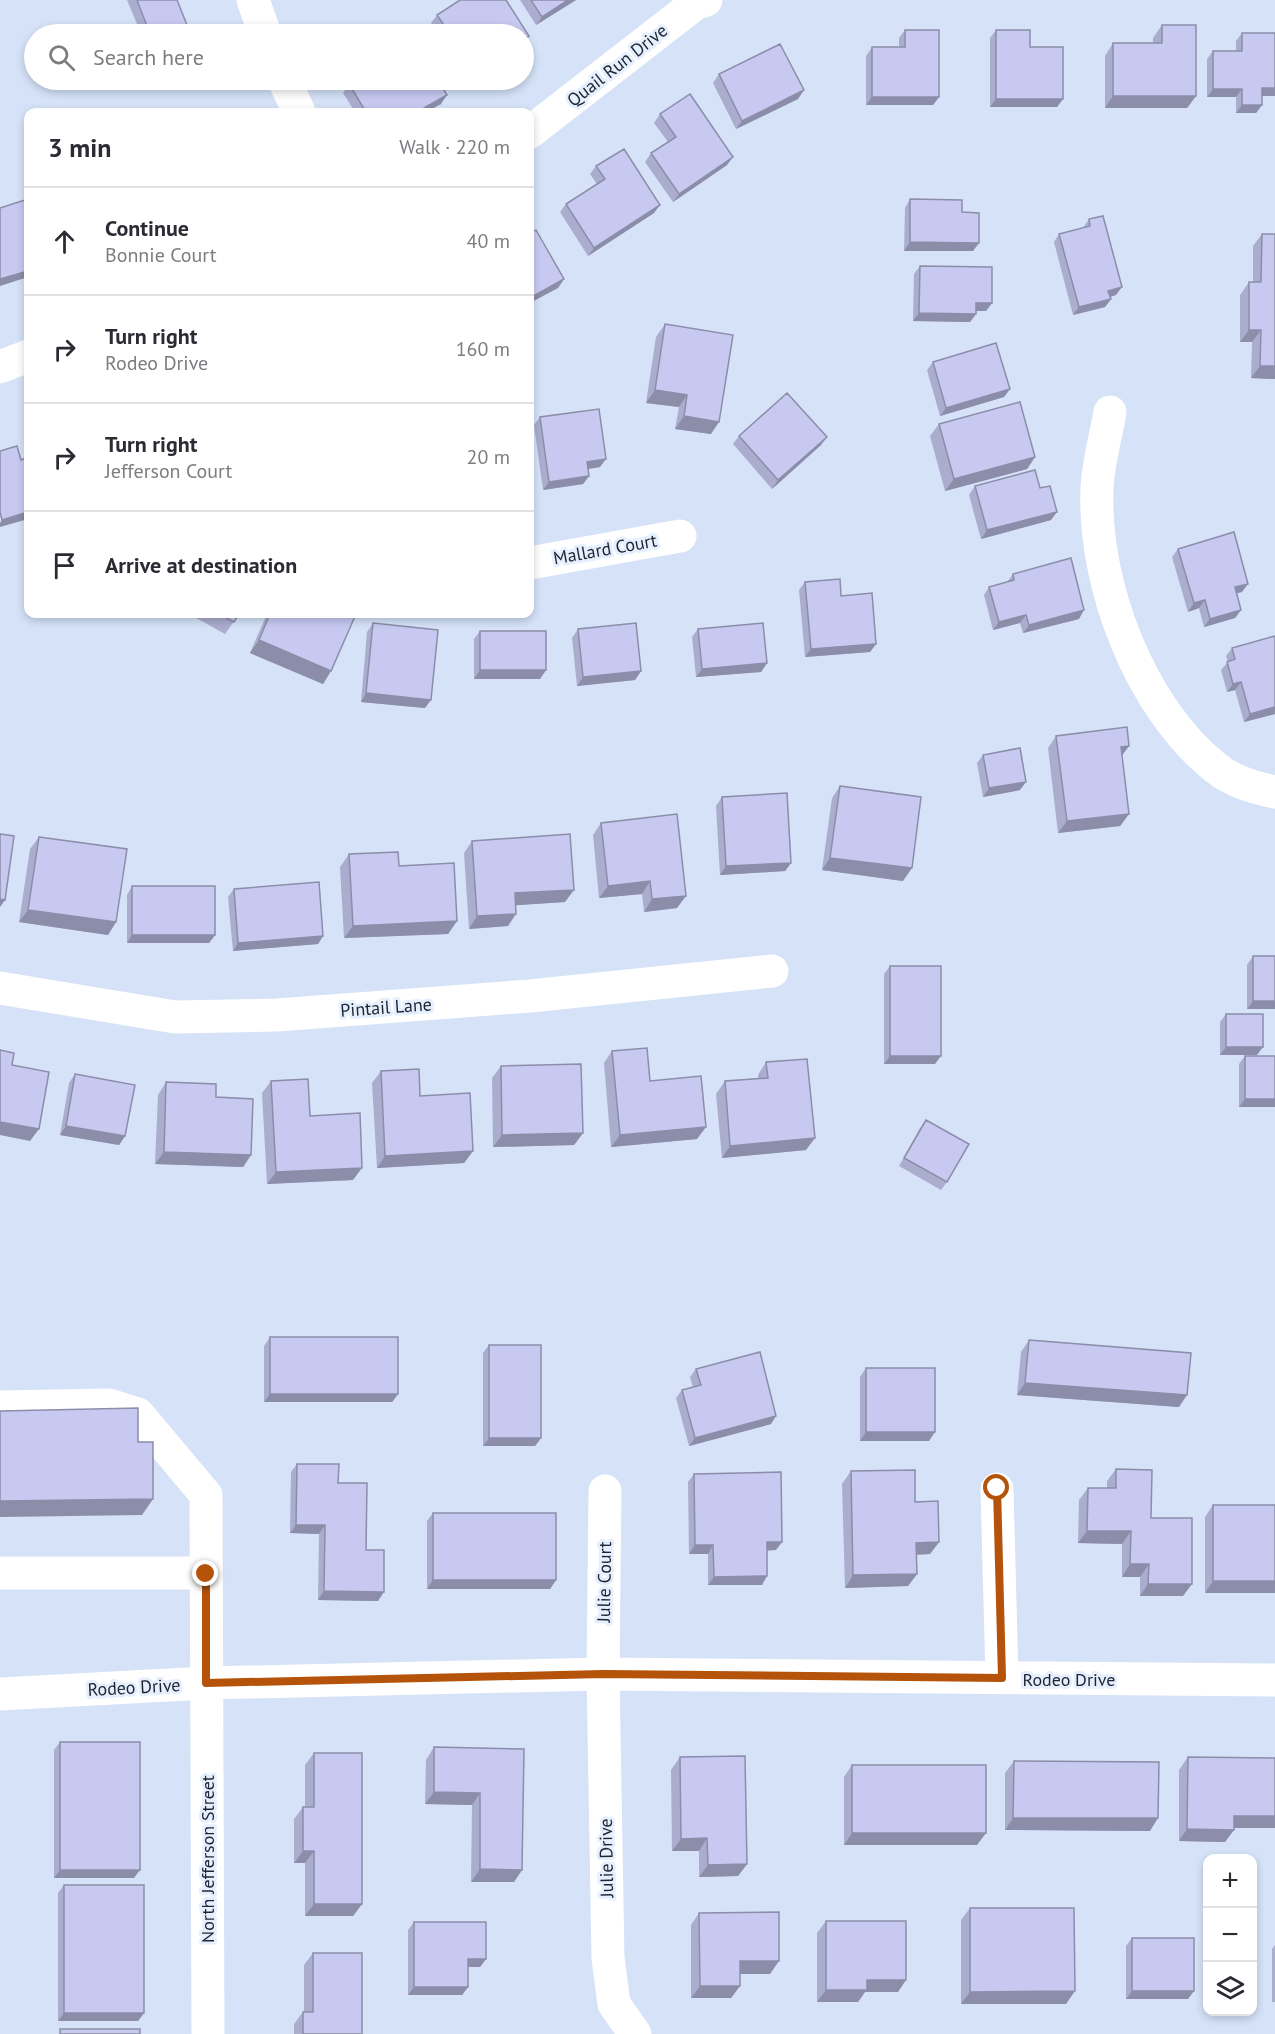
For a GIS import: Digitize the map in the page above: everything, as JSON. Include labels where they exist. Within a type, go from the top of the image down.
[{"type":"street","points":[[253,0],[262,24]]},
{"type":"street","name":"Quail Run Drive","points":[[534,129],[695,4],[705,0]]},
{"type":"street","points":[[289,90],[297,108]]},
{"type":"street","points":[[0,367],[24,358]]},
{"type":"street","points":[[1110,412],[1097,487],[1099,536],[1103,568],[1126,646],[1147,683],[1192,745],[1217,769],[1234,779],[1275,792]]},
{"type":"street","name":"Mallard Court","points":[[534,562],[680,536]]},
{"type":"street","name":"Pintail Lane","points":[[0,988],[175,1017],[278,1015],[530,996],[772,971]]},
{"type":"street","name":"North Jefferson Street","points":[[0,1407],[109,1405],[138,1414],[206,1495],[208,2034]]},
{"type":"street","points":[[997,1488],[1002,1678]]},
{"type":"street","name":"Julie Court","points":[[603,1674],[605,1491]]},
{"type":"street","points":[[0,1573],[206,1574]]},
{"type":"street","name":"Rodeo Drive","points":[[0,1694],[206,1683],[603,1674],[1275,1680]]},
{"type":"street","name":"Julie Drive","points":[[603,1674],[608,1958],[614,2004],[635,2034]]},
{"type":"building","points":[[137,0],[177,0],[187,24],[146,24]]},
{"type":"building","points":[[460,0],[506,0],[521,24],[443,24],[437,15]]},
{"type":"building","points":[[531,0],[568,0],[542,17]]},
{"type":"building","points":[[1162,25],[1196,25],[1196,96],[1113,96],[1113,43],[1162,43]]},
{"type":"building","points":[[905,30],[939,30],[939,97],[872,97],[872,47],[905,47]]},
{"type":"building","points":[[996,30],[1030,30],[1030,47],[1063,47],[1063,99],[996,99]]},
{"type":"building","points":[[1242,33],[1275,33],[1275,88],[1262,88],[1262,105],[1242,105],[1242,89],[1213,89],[1213,51],[1242,51]]},
{"type":"building","points":[[780,44],[804,90],[742,121],[719,74]]},
{"type":"building","points":[[353,90],[444,90],[447,95],[424,108],[364,108]]},
{"type":"building","points":[[690,94],[733,157],[679,194],[651,153],[676,137],[660,114]]},
{"type":"building","points":[[624,149],[660,205],[594,248],[566,204],[605,179],[596,166]]},
{"type":"building","points":[[910,199],[962,200],[962,212],[979,213],[979,243],[910,242]]},
{"type":"building","points":[[24,200],[24,272],[0,279],[0,208]]},
{"type":"building","points":[[1103,216],[1122,287],[1108,291],[1111,299],[1079,307],[1059,234],[1090,226],[1089,219]]},
{"type":"building","points":[[536,230],[564,279],[534,296],[534,231]]},
{"type":"building","points":[[1262,234],[1275,234],[1275,366],[1260,366],[1261,330],[1249,330],[1249,282],[1261,282]]},
{"type":"building","points":[[920,266],[992,267],[992,303],[976,303],[976,314],[919,313]]},
{"type":"building","points":[[665,324],[733,335],[719,422],[684,416],[687,395],[655,390]]},
{"type":"building","points":[[996,343],[1010,389],[946,408],[933,362]]},
{"type":"building","points":[[787,393],[827,437],[778,480],[739,436]]},
{"type":"building","points":[[1020,402],[1035,457],[954,479],[939,424]]},
{"type":"building","points":[[599,409],[606,459],[587,462],[589,476],[549,482],[540,417]]},
{"type":"building","points":[[17,446],[21,460],[24,459],[24,513],[2,520],[0,512],[0,451]]},
{"type":"building","points":[[1035,470],[1040,488],[1050,486],[1057,512],[987,530],[975,486]]},
{"type":"building","points":[[1234,532],[1248,584],[1235,587],[1241,610],[1210,619],[1205,600],[1194,603],[1178,549]]},
{"type":"building","points":[[1071,558],[1084,610],[1029,625],[1026,615],[999,622],[989,587],[1014,580],[1013,574]]},
{"type":"building","points":[[840,579],[841,596],[872,593],[876,644],[811,649],[805,582]]},
{"type":"building","points":[[268,618],[354,618],[331,671],[259,640]]},
{"type":"building","points":[[373,623],[438,630],[431,700],[366,693]]},
{"type":"building","points":[[636,623],[641,671],[583,677],[578,629]]},
{"type":"building","points":[[763,623],[767,663],[702,669],[698,629]]},
{"type":"building","points":[[480,631],[546,631],[546,670],[480,670]]},
{"type":"building","points":[[1275,636],[1275,707],[1250,714],[1241,682],[1233,684],[1227,662],[1235,659],[1232,648]]},
{"type":"building","points":[[1127,727],[1129,746],[1121,747],[1129,814],[1067,821],[1056,736]]},
{"type":"building","points":[[1020,748],[1026,782],[989,788],[983,755]]},
{"type":"building","points":[[840,786],[921,797],[912,868],[830,858]]},
{"type":"building","points":[[787,793],[791,863],[726,866],[722,797]]},
{"type":"building","points":[[677,814],[686,896],[652,899],[650,881],[608,886],[601,823]]},
{"type":"building","points":[[0,834],[14,836],[5,900],[0,899]]},
{"type":"building","points":[[570,834],[574,890],[515,893],[516,914],[477,916],[472,841]]},
{"type":"building","points":[[39,837],[127,849],[116,922],[28,910]]},
{"type":"building","points":[[398,852],[399,866],[454,863],[457,921],[353,926],[349,854]]},
{"type":"building","points":[[319,882],[323,936],[238,943],[234,889]]},
{"type":"building","points":[[132,886],[215,886],[215,935],[132,935]]},
{"type":"building","points":[[1253,956],[1275,956],[1275,1001],[1253,1001]]},
{"type":"building","points":[[890,966],[941,966],[941,1056],[890,1056]]},
{"type":"building","points":[[1226,1014],[1263,1014],[1263,1047],[1226,1047]]},
{"type":"building","points":[[647,1048],[650,1081],[701,1076],[706,1127],[620,1135],[612,1051]]},
{"type":"building","points":[[0,1050],[14,1053],[12,1065],[49,1072],[39,1129],[0,1122]]},
{"type":"building","points":[[1245,1056],[1275,1056],[1275,1099],[1245,1099]]},
{"type":"building","points":[[807,1059],[815,1138],[730,1146],[725,1081],[768,1078],[766,1062]]},
{"type":"building","points":[[581,1064],[583,1133],[502,1135],[501,1066]]},
{"type":"building","points":[[419,1069],[420,1096],[470,1093],[473,1151],[385,1156],[381,1071]]},
{"type":"building","points":[[75,1074],[135,1085],[125,1136],[66,1126]]},
{"type":"building","points":[[308,1079],[310,1116],[360,1113],[362,1168],[276,1172],[271,1081]]},
{"type":"building","points":[[166,1082],[216,1084],[216,1097],[253,1099],[251,1155],[164,1152]]},
{"type":"building","points":[[926,1120],[969,1144],[947,1182],[904,1158]]},
{"type":"building","points":[[270,1337],[398,1337],[398,1394],[270,1394]]},
{"type":"building","points":[[1029,1340],[1191,1353],[1187,1395],[1025,1383]]},
{"type":"building","points":[[489,1345],[541,1345],[541,1438],[489,1438]]},
{"type":"building","points":[[760,1352],[776,1416],[695,1438],[682,1390],[701,1385],[696,1369]]},
{"type":"building","points":[[866,1368],[935,1368],[935,1432],[866,1432]]},
{"type":"building","points":[[138,1408],[138,1442],[153,1442],[153,1499],[0,1501],[0,1411]]},
{"type":"building","points":[[297,1464],[339,1464],[338,1483],[367,1483],[366,1550],[384,1550],[384,1592],[324,1591],[325,1525],[296,1525]]},
{"type":"building","points":[[1116,1469],[1152,1470],[1151,1518],[1192,1518],[1192,1584],[1148,1584],[1149,1564],[1130,1564],[1131,1531],[1087,1531],[1088,1488],[1116,1488]]},
{"type":"building","points":[[915,1470],[915,1502],[938,1501],[939,1542],[916,1543],[917,1574],[853,1575],[851,1471]]},
{"type":"building","points":[[781,1472],[782,1542],[767,1542],[767,1576],[714,1577],[713,1545],[695,1545],[694,1474]]},
{"type":"building","points":[[1213,1505],[1275,1505],[1275,1581],[1213,1581]]},
{"type":"building","points":[[433,1513],[556,1513],[556,1580],[433,1580]]},
{"type":"building","points":[[60,1742],[140,1742],[140,1870],[60,1870]]},
{"type":"building","points":[[434,1747],[524,1749],[522,1870],[480,1869],[480,1793],[434,1792]]},
{"type":"building","points":[[314,1753],[362,1753],[362,1904],[314,1904],[314,1851],[303,1851],[303,1807],[314,1807]]},
{"type":"building","points":[[745,1756],[747,1864],[708,1865],[707,1838],[681,1839],[680,1757]]},
{"type":"building","points":[[1188,1757],[1275,1758],[1275,1816],[1234,1816],[1234,1830],[1187,1829]]},
{"type":"building","points":[[1014,1761],[1159,1762],[1158,1818],[1013,1818]]},
{"type":"building","points":[[852,1765],[986,1765],[986,1833],[852,1833]]},
{"type":"building","points":[[64,1885],[144,1885],[144,2013],[64,2013]]},
{"type":"building","points":[[970,1908],[1074,1908],[1075,1991],[970,1992]]},
{"type":"building","points":[[779,1912],[779,1961],[740,1961],[740,1986],[700,1986],[699,1913]]},
{"type":"building","points":[[826,1921],[906,1921],[906,1980],[867,1980],[867,1990],[826,1990]]},
{"type":"building","points":[[414,1922],[486,1922],[486,1959],[468,1959],[468,1987],[414,1987]]},
{"type":"building","points":[[1132,1938],[1194,1938],[1194,1991],[1132,1991]]},
{"type":"building","points":[[313,1953],[362,1953],[362,2034],[303,2034],[303,2012],[313,2012]]},
{"type":"building","points":[[60,2029],[140,2029],[140,2034],[60,2034]]},
{"type":"route","points":[[206,1574],[206,1683],[603,1674],[1002,1678],[997,1488]]}]
